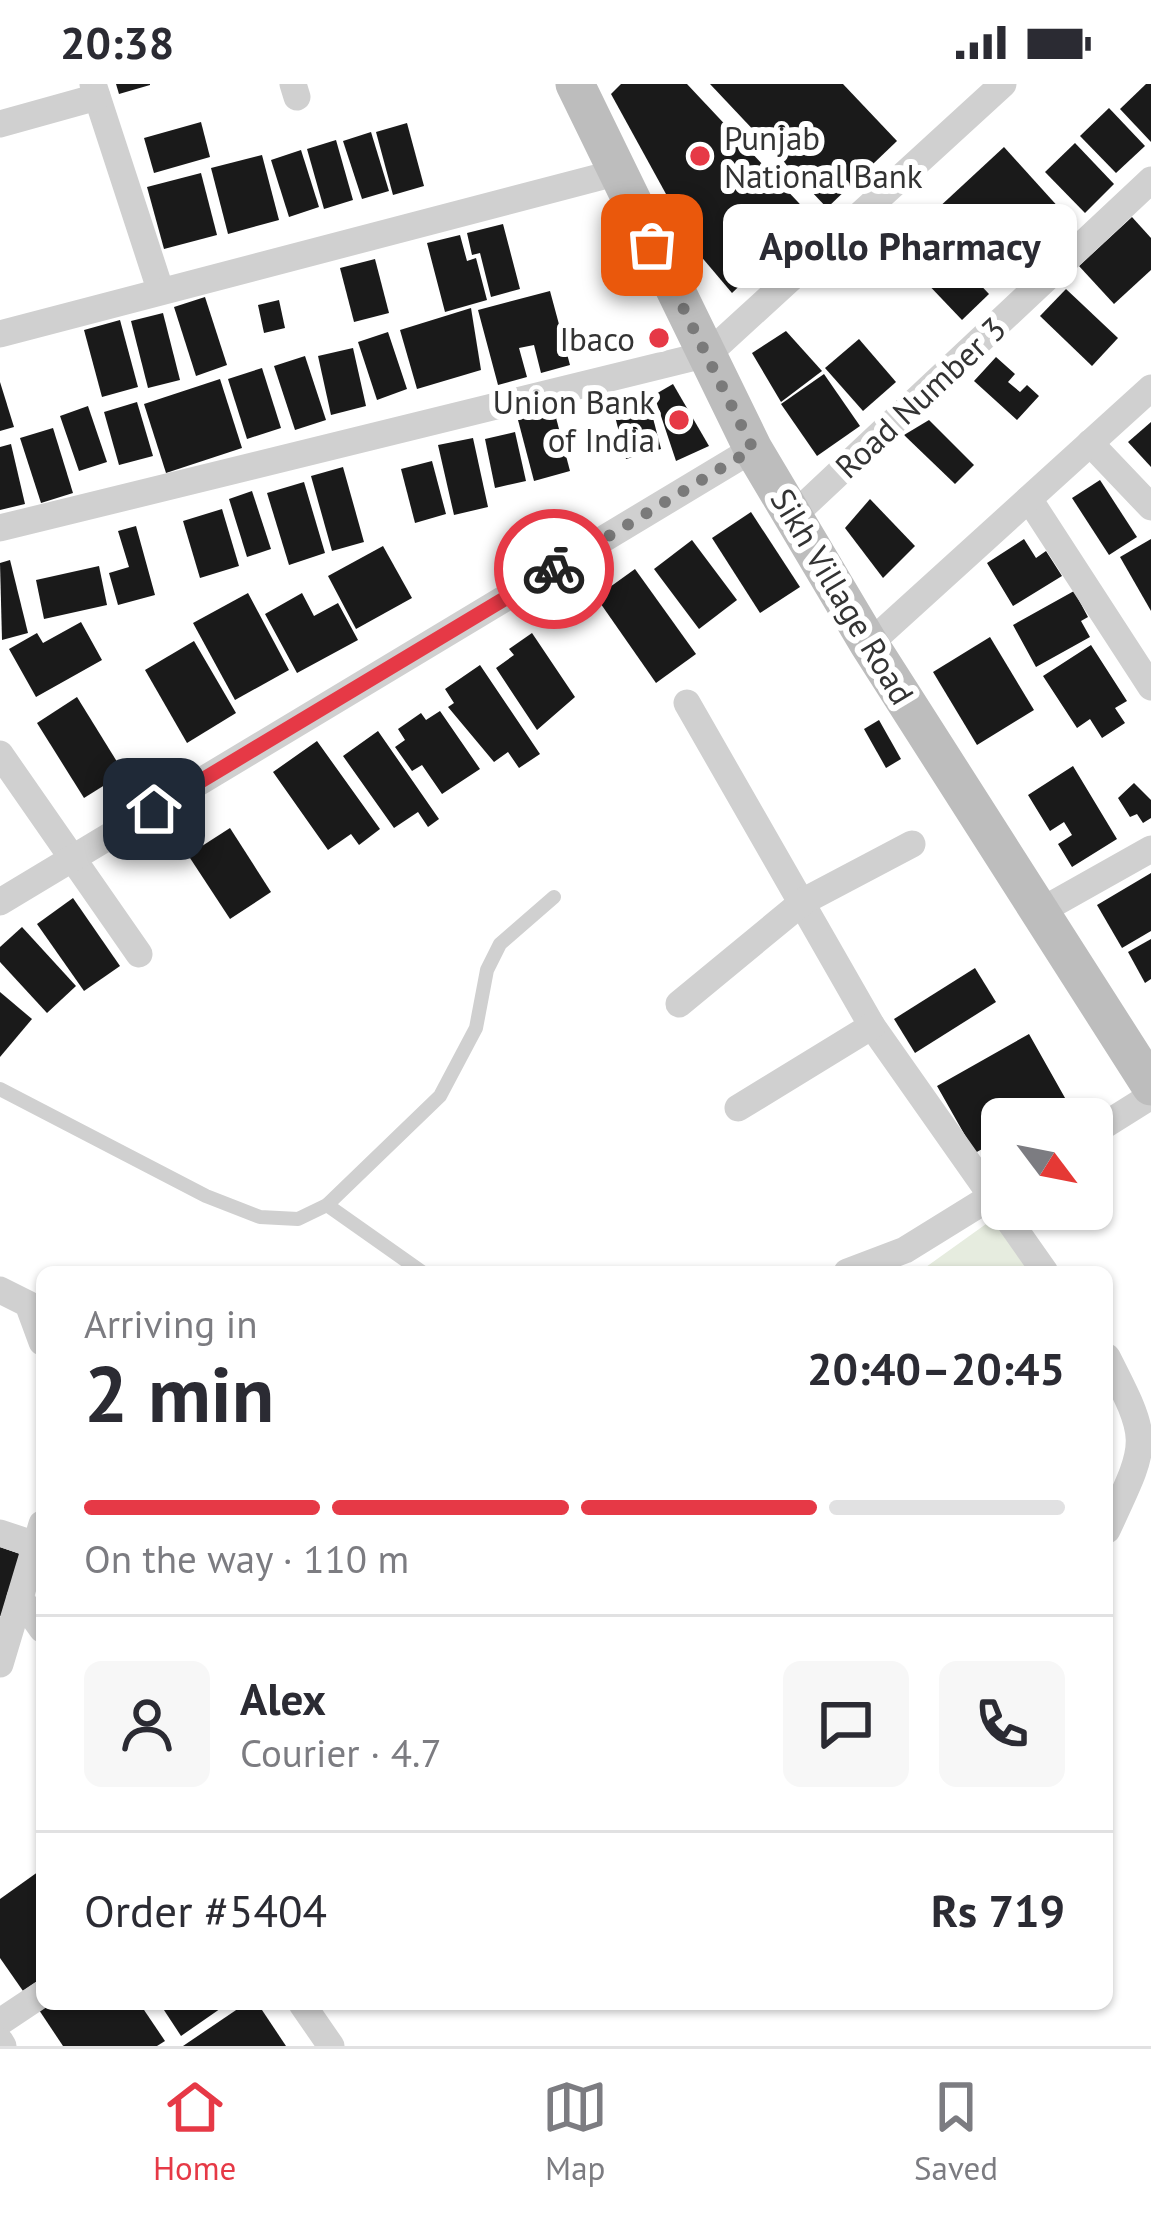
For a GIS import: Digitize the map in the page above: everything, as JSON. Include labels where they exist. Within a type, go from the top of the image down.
[{"type":"main road","name":"Sikh Village Road","points":[[587,90],[615,172],[753,449],[869,644],[1151,1086]]},
{"type":"street","points":[[0,528],[708,354],[1003,84]]},
{"type":"street","points":[[0,124],[95,91],[160,289]]},
{"type":"street","points":[[0,334],[615,172]]},
{"type":"street","name":"Road Number 3","points":[[794,515],[1151,180]]},
{"type":"street","points":[[869,644],[1151,388]]},
{"type":"street","points":[[1090,443],[1151,507]]},
{"type":"street","points":[[0,902],[753,449]]},
{"type":"street","points":[[1029,499],[1151,687]]},
{"type":"street","points":[[687,703],[872,1026],[981,1173]]},
{"type":"street","points":[[0,754],[139,954]]},
{"type":"street","points":[[679,1004],[804,901],[912,844]]},
{"type":"street","points":[[1040,912],[1151,849]]},
{"type":"street","points":[[738,1108],[872,1026]]},
{"type":"street","points":[[1113,1120],[1151,1096]]},
{"type":"street","points":[[863,1266],[904,1250],[981,1202]]},
{"type":"street","points":[[1019,1230],[1041,1266]]},
{"type":"street","points":[[0,1290],[28,1304],[36,1326]]},
{"type":"street","points":[[1113,1365],[1142,1405],[1149,1435],[1113,1516]]},
{"type":"street","points":[[0,1533],[36,1534]]},
{"type":"street","points":[[0,1664],[36,1544]]},
{"type":"street","points":[[20,1598],[36,1621]]},
{"type":"street","points":[[0,2022],[36,1998]]},
{"type":"street","points":[[306,2010],[331,2046]]},
{"type":"lane","points":[[0,1089],[206,1196],[260,1217],[298,1219],[328,1205],[440,1096],[476,1028],[487,970],[500,944],[554,898]]},
{"type":"lane","points":[[328,1205],[414,1266]]},
{"type":"shaded area","points":[[981,1228],[1001,1230],[1026,1266],[927,1266]]},
{"type":"building","points":[[116,84],[150,84],[150,85],[119,94]]},
{"type":"building","name":"Punjab National Bank","points":[[621,84],[687,84],[812,217],[732,293],[699,254],[611,94]]},
{"type":"building","points":[[710,84],[843,84],[897,141],[827,208]]},
{"type":"building","points":[[1151,84],[1151,142],[1120,109]]},
{"type":"building","points":[[1109,108],[1145,146],[1116,173],[1080,136]]},
{"type":"building","points":[[201,122],[210,157],[154,173],[144,138]]},
{"type":"building","points":[[407,123],[424,186],[393,195],[376,132]]},
{"type":"building","points":[[371,132],[389,191],[362,199],[343,141]]},
{"type":"building","points":[[336,140],[353,200],[324,209],[307,149]]},
{"type":"building","points":[[1075,143],[1114,184],[1085,213],[1045,172]]},
{"type":"building","points":[[1004,147],[1061,210],[992,273],[936,210]]},
{"type":"building","points":[[301,150],[319,207],[289,217],[271,160]]},
{"type":"building","points":[[262,155],[279,220],[228,234],[211,168]]},
{"type":"building","points":[[201,173],[217,235],[164,249],[147,187]]},
{"type":"building","points":[[1132,217],[1151,238],[1151,270],[1114,304],[1079,266]]},
{"type":"building","points":[[503,224],[520,289],[491,297],[480,253],[472,255],[467,233]]},
{"type":"building","points":[[929,230],[989,294],[962,320],[902,257]]},
{"type":"building","points":[[460,235],[467,261],[476,258],[487,300],[445,312],[427,243]]},
{"type":"building","points":[[375,259],[389,313],[354,322],[340,268]]},
{"type":"building","points":[[1066,289],[1118,338],[1092,366],[1040,316]]},
{"type":"building","points":[[550,291],[570,365],[541,373],[534,345],[519,348],[527,377],[498,385],[478,310]]},
{"type":"building","points":[[205,297],[227,365],[196,376],[174,307]]},
{"type":"building","points":[[279,300],[285,328],[264,333],[258,305]]},
{"type":"building","points":[[471,308],[481,370],[417,389],[400,330]]},
{"type":"building","points":[[163,313],[180,380],[148,388],[131,321]]},
{"type":"building","points":[[120,320],[138,387],[102,397],[84,330]]},
{"type":"building","points":[[786,331],[822,371],[781,402],[752,353]]},
{"type":"building","points":[[388,332],[407,389],[377,400],[358,342]]},
{"type":"building","points":[[859,339],[896,382],[863,411],[825,368]]},
{"type":"building","points":[[353,348],[366,406],[331,415],[318,356]]},
{"type":"building","points":[[305,356],[326,420],[295,430],[274,366]]},
{"type":"building","points":[[996,357],[1015,374],[1008,382],[1020,392],[1027,385],[1039,396],[1017,420],[974,381]]},
{"type":"building","points":[[262,368],[281,428],[247,439],[228,379]]},
{"type":"building","points":[[824,374],[860,426],[817,456],[781,404]]},
{"type":"building","points":[[220,379],[242,448],[166,473],[144,404]]},
{"type":"building","points":[[0,382],[14,427],[0,431]]},
{"type":"building","name":"Union Bank of India","points":[[673,384],[709,446],[676,461],[654,395]]},
{"type":"building","points":[[646,391],[661,449],[626,459],[611,401]]},
{"type":"building","points":[[137,402],[153,456],[119,465],[104,412]]},
{"type":"building","points":[[88,406],[107,462],[79,471],[60,416]]},
{"type":"building","points":[[554,410],[570,471],[534,481],[518,420]]},
{"type":"building","points":[[929,420],[974,465],[955,484],[904,435]]},
{"type":"building","points":[[1151,422],[1151,467],[1128,442]]},
{"type":"building","points":[[53,428],[73,493],[41,503],[20,438]]},
{"type":"building","points":[[515,432],[526,481],[495,488],[485,439]]},
{"type":"building","points":[[473,438],[488,507],[454,515],[438,445]]},
{"type":"building","points":[[11,444],[25,504],[0,510],[0,447]]},
{"type":"building","points":[[432,461],[446,514],[415,523],[401,469]]},
{"type":"building","points":[[343,467],[364,542],[332,551],[311,476]]},
{"type":"building","points":[[1100,480],[1137,537],[1109,555],[1072,498]]},
{"type":"building","points":[[304,482],[325,553],[289,565],[267,493]]},
{"type":"building","points":[[252,491],[271,549],[247,557],[229,499]]},
{"type":"building","points":[[870,499],[915,546],[883,578],[845,528]]},
{"type":"building","points":[[222,509],[239,566],[200,578],[183,521]]},
{"type":"building","points":[[751,512],[800,587],[760,613],[712,538]]},
{"type":"building","points":[[136,526],[155,595],[118,605],[109,573],[129,567],[118,531]]},
{"type":"building","points":[[1024,539],[1036,558],[1046,551],[1062,576],[1013,606],[987,563]]},
{"type":"building","points":[[1151,539],[1151,611],[1120,557]]},
{"type":"building","points":[[692,540],[737,600],[699,629],[654,569]]},
{"type":"building","points":[[383,546],[412,598],[356,629],[328,576]]},
{"type":"building","points":[[10,560],[28,633],[2,640],[0,563]]},
{"type":"building","points":[[99,566],[107,605],[44,619],[36,580]]},
{"type":"building","points":[[635,569],[696,654],[656,683],[596,597]]},
{"type":"building","points":[[1074,591],[1088,617],[1081,621],[1090,637],[1036,667],[1013,625]]},
{"type":"building","points":[[248,593],[289,670],[235,700],[193,623]]},
{"type":"building","points":[[302,593],[314,616],[338,603],[358,640],[297,673],[265,614]]},
{"type":"building","points":[[81,622],[102,660],[36,697],[9,649],[37,633],[43,643]]},
{"type":"building","points":[[532,633],[575,697],[537,730],[496,668],[514,655],[509,649]]},
{"type":"building","points":[[990,637],[1034,710],[977,745],[933,672]]},
{"type":"building","points":[[194,641],[236,713],[187,743],[145,670]]},
{"type":"building","points":[[1091,645],[1127,701],[1115,708],[1125,723],[1102,738],[1090,719],[1077,728],[1043,676]]},
{"type":"building","points":[[480,665],[540,754],[519,768],[508,752],[494,762],[448,707],[454,703],[445,689]]},
{"type":"building","points":[[77,697],[124,773],[84,798],[37,723]]},
{"type":"building","points":[[440,711],[480,769],[442,794],[422,765],[412,771],[395,747],[405,740],[398,729],[421,713],[426,720]]},
{"type":"building","points":[[879,720],[901,759],[886,768],[864,729]]},
{"type":"building","points":[[378,731],[439,819],[428,827],[418,812],[394,828],[343,756]]},
{"type":"building","points":[[317,741],[380,829],[359,845],[351,834],[328,850],[273,772]]},
{"type":"building","points":[[1073,766],[1117,839],[1072,867],[1058,844],[1072,835],[1064,822],[1050,831],[1028,795]]},
{"type":"building","points":[[1134,783],[1151,800],[1151,818],[1143,823],[1137,814],[1130,817],[1118,798]]},
{"type":"building","points":[[230,828],[271,892],[230,919],[188,855]]},
{"type":"building","points":[[1151,873],[1151,931],[1122,948],[1097,905]]},
{"type":"building","points":[[73,898],[120,966],[84,991],[37,924]]},
{"type":"building","points":[[22,927],[76,986],[47,1013],[0,962],[0,947]]},
{"type":"building","points":[[1151,939],[1151,979],[1145,983],[1128,952]]},
{"type":"building","points":[[975,968],[996,1002],[915,1053],[894,1019]]},
{"type":"building","points":[[0,992],[32,1019],[0,1057]]},
{"type":"building","points":[[1029,1034],[1065,1098],[981,1098],[981,1150],[975,1153],[937,1086]]},
{"type":"building","points":[[0,1547],[20,1554],[1,1616],[0,1616]]},
{"type":"building","points":[[36,1873],[36,1982],[23,1991],[0,1958],[0,1899]]},
{"type":"building","points":[[39,2010],[144,2010],[165,2041],[157,2046],[63,2046]]},
{"type":"building","points":[[164,2010],[218,2010],[181,2036]]},
{"type":"building","points":[[236,2010],[262,2010],[286,2046],[183,2046]]},
{"type":"way so far","points":[[554,569],[753,449],[652,245]]},
{"type":"place","name":"Punjab National Bank","points":[[700,156]]},
{"type":"place","name":"Apollo Pharmacy","points":[[652,245]]},
{"type":"place","name":"Ibaco","points":[[659,338]]},
{"type":"place","name":"Union Bank of India","points":[[679,420]]},
{"type":"route","points":[[154,809],[554,569]]}]
